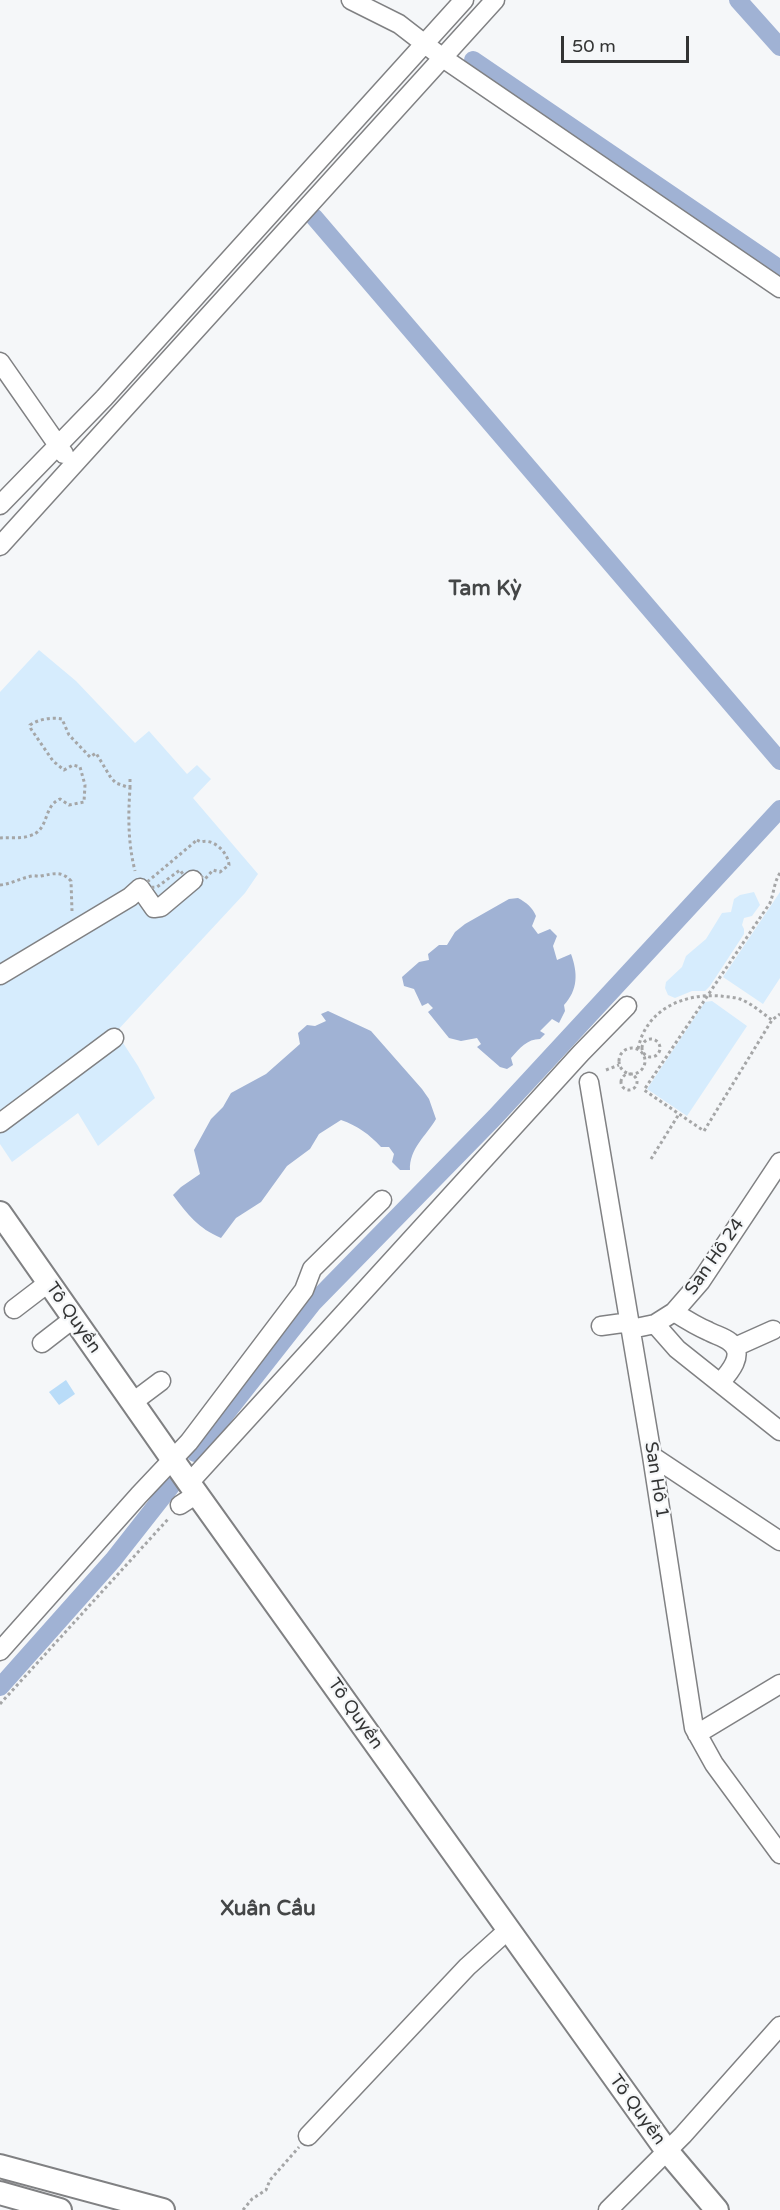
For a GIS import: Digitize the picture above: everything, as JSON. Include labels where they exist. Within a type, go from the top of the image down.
[{"type":"main road","name":"Tô Quyền","points":[[0,1213],[173,1459],[189,1494],[508,1930],[666,2151],[717,2210]]},
{"type":"main road","points":[[0,2166],[163,2210]]},
{"type":"main road","points":[[0,2193],[60,2210]]},
{"type":"street","points":[[351,0],[399,24],[443,58],[780,288]]},
{"type":"street","points":[[0,506],[104,398],[464,0]]},
{"type":"street","points":[[0,546],[495,0]]},
{"type":"street","points":[[0,362],[73,465]]},
{"type":"street","points":[[0,975],[130,897],[140,888],[154,908],[161,907],[193,880]]},
{"type":"street","points":[[189,1494],[581,1053],[627,1006]]},
{"type":"street","points":[[0,1123],[114,1038]]},
{"type":"street","name":"San Hô 1","points":[[589,1082],[652,1456],[694,1728],[714,1764],[780,1854]]},
{"type":"street","name":"San Hô 24","points":[[601,1326],[655,1324],[674,1312],[701,1281],[780,1162]]},
{"type":"street","points":[[0,1651],[189,1442],[304,1290],[312,1269],[382,1200]]},
{"type":"street","points":[[14,1309],[48,1283]]},
{"type":"street","points":[[674,1312],[729,1341],[735,1347],[736,1357],[732,1368],[720,1383]]},
{"type":"street","points":[[42,1343],[73,1319]]},
{"type":"street","points":[[655,1324],[677,1349],[780,1431]]},
{"type":"street","points":[[735,1347],[773,1330]]},
{"type":"street","points":[[133,1402],[161,1381]]},
{"type":"street","points":[[652,1456],[780,1541]]},
{"type":"street","points":[[697,1734],[780,1684]]},
{"type":"street","points":[[308,2136],[467,1967],[508,1930]]},
{"type":"street","points":[[608,2210],[666,2151],[780,2026]]},
{"type":"path","points":[[0,838],[27,837],[39,832],[46,821],[52,802],[60,799],[69,805],[84,802],[85,785],[80,767],[73,765],[64,770],[53,761],[31,729],[30,725],[35,721],[55,717],[62,719],[69,735],[85,753],[90,757],[96,753],[111,778],[116,783],[130,788]]},
{"type":"path","points":[[130,777],[128,819],[130,846],[140,888]]},
{"type":"path","points":[[0,885],[33,875],[39,877],[59,873],[66,875],[71,881],[72,888],[72,931]]},
{"type":"path","points":[[780,873],[775,880],[775,892],[770,903],[644,1089],[704,1131],[772,1020],[780,1014]]},
{"type":"path","points":[[638,1048],[644,1030],[651,1019],[687,997],[708,995],[740,999],[772,1020]]},
{"type":"path","points":[[644,1054],[638,1048],[629,1048],[621,1052],[619,1056],[620,1065],[625,1072],[632,1075],[637,1081],[633,1090],[627,1090],[623,1087],[622,1080],[625,1076],[632,1075],[638,1073],[644,1067],[646,1059],[644,1054],[642,1048],[646,1040],[655,1039],[661,1049],[658,1055],[652,1057],[644,1054]]},
{"type":"path","points":[[606,1070],[620,1065]]},
{"type":"path","points":[[651,1160],[679,1114]]},
{"type":"path","points":[[0,1704],[189,1494]]},
{"type":"path","points":[[243,2210],[252,2199],[266,2190],[270,2181],[308,2136]]},
{"type":"shaded area","points":[[39,650],[76,681],[135,743],[149,731],[187,774],[197,765],[211,779],[193,798],[258,874],[245,893],[116,1032],[155,1098],[98,1146],[78,1113],[12,1162],[0,1144],[0,692]]},
{"type":"shaded area","points":[[754,892],[760,905],[752,916],[744,918],[742,925],[744,934],[710,986],[705,991],[692,991],[675,998],[668,995],[665,988],[666,982],[682,967],[686,956],[706,939],[722,913],[731,912],[734,899]]},
{"type":"shaded area","points":[[780,892],[780,978],[763,1004],[723,977]]},
{"type":"shaded area","points":[[712,1001],[747,1026],[687,1116],[647,1089],[705,1002]]},
{"type":"water","points":[[518,898],[529,906],[536,916],[532,926],[538,934],[550,929],[557,936],[553,946],[557,960],[571,954],[575,968],[575,981],[559,1023],[552,1019],[540,1031],[545,1034],[540,1039],[527,1042],[511,1058],[513,1065],[507,1069],[500,1067],[477,1047],[481,1044],[477,1038],[461,1041],[449,1038],[428,1012],[433,1008],[428,1003],[422,1006],[414,989],[404,986],[402,977],[419,962],[429,960],[428,954],[439,945],[447,945],[455,932],[465,924],[509,899]]},
{"type":"water","points":[[328,1011],[371,1031],[422,1089],[429,1099],[436,1119],[415,1149],[410,1162],[410,1170],[400,1170],[392,1162],[394,1154],[389,1147],[381,1147],[363,1131],[341,1120],[319,1134],[310,1149],[287,1166],[261,1202],[236,1218],[221,1238],[194,1220],[173,1195],[200,1174],[194,1150],[211,1119],[223,1107],[231,1093],[266,1074],[300,1044],[298,1033],[307,1025],[315,1026],[326,1021],[321,1014]]},
{"type":"building","points":[[66,1380],[75,1394],[59,1405],[49,1392]]},
{"type":"waterway","points":[[738,0],[780,47]]},
{"type":"waterway","points":[[473,60],[780,269]]},
{"type":"waterway","points":[[314,217],[780,761]]},
{"type":"waterway","points":[[195,1453],[313,1303],[495,1117],[780,809]]},
{"type":"waterway","points":[[0,1687],[113,1560],[172,1485]]},
{"type":"district","name":"Tam Kỳ","points":[[485,589]]},
{"type":"district","name":"Xuân Cầu","points":[[268,1909]]}]
